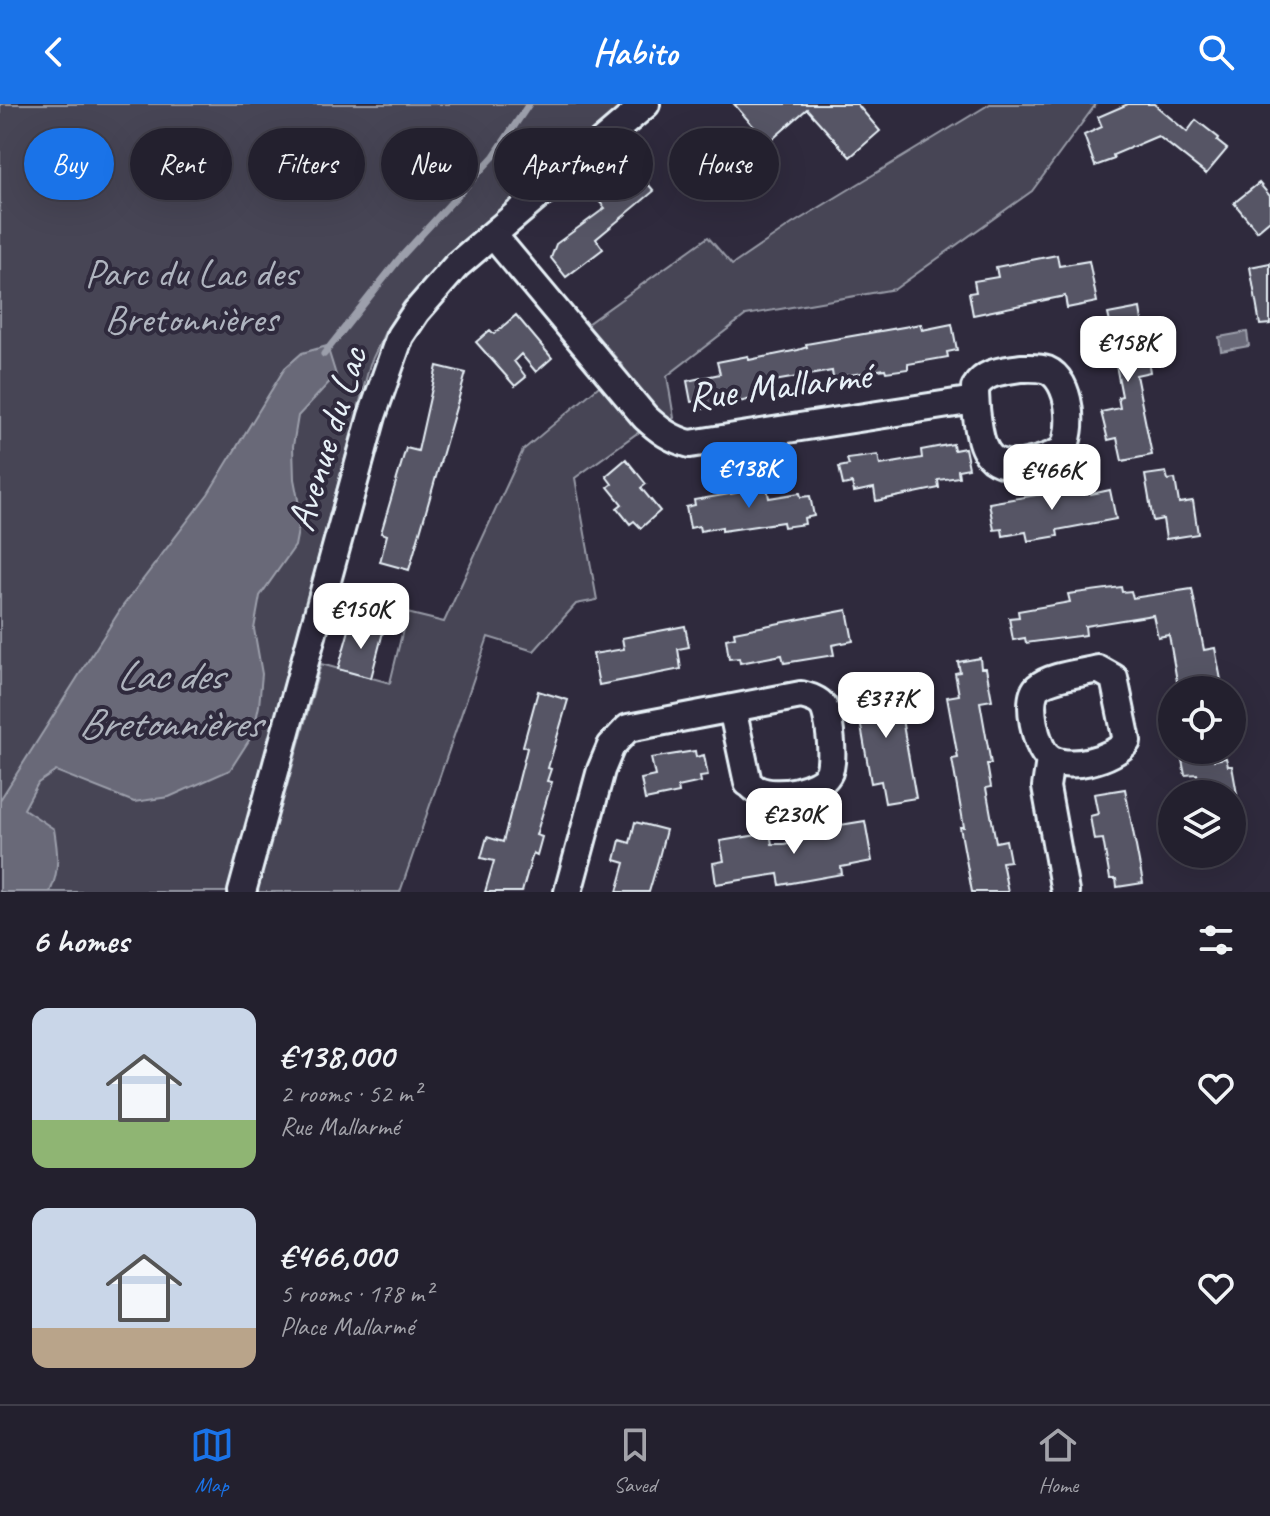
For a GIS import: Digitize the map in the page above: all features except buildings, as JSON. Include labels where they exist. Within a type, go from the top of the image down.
[{"type":"street","name":"Avenue du Lac","points":[[242,892],[388,366],[400,336],[416,312],[457,265],[646,104]]},
{"type":"street","name":"Rue Mallarmé","points":[[493,235],[645,417],[667,436],[678,441],[690,444],[975,400]]},
{"type":"street","points":[[568,892],[601,770],[611,746],[628,728],[732,708],[801,695],[816,699],[825,707],[832,757],[829,773],[820,783],[806,790],[781,793],[758,790],[748,783],[732,708]]},
{"type":"street","points":[[1050,760],[1046,787],[1065,892]]},
{"type":"green space","name":"Parc du Lac des Bretonnières","points":[[0,104],[632,104],[604,128],[494,128],[494,200],[521,200],[405,301],[385,332],[370,364],[255,794],[281,808],[321,664],[390,683],[407,613],[444,622],[523,450],[623,366],[587,324],[708,237],[732,265],[792,224],[990,104],[1096,104],[1032,191],[895,289],[746,315],[667,376],[674,418],[636,434],[575,478],[597,600],[576,604],[534,651],[488,637],[400,892],[0,892]]},
{"type":"water","points":[[1247,332],[1249,346],[1221,351],[1219,337]]},
{"type":"water","name":"Lac des Bretonnières","points":[[327,346],[336,375],[298,416],[293,446],[294,479],[301,515],[295,546],[260,596],[254,629],[262,674],[253,734],[230,770],[169,797],[134,802],[56,771],[38,783],[24,809],[54,829],[57,861],[50,892],[0,892],[0,800],[122,607],[208,494],[285,368],[302,353]]},
{"type":"waterway","points":[[324,354],[400,258],[494,156],[529,104]]}]
